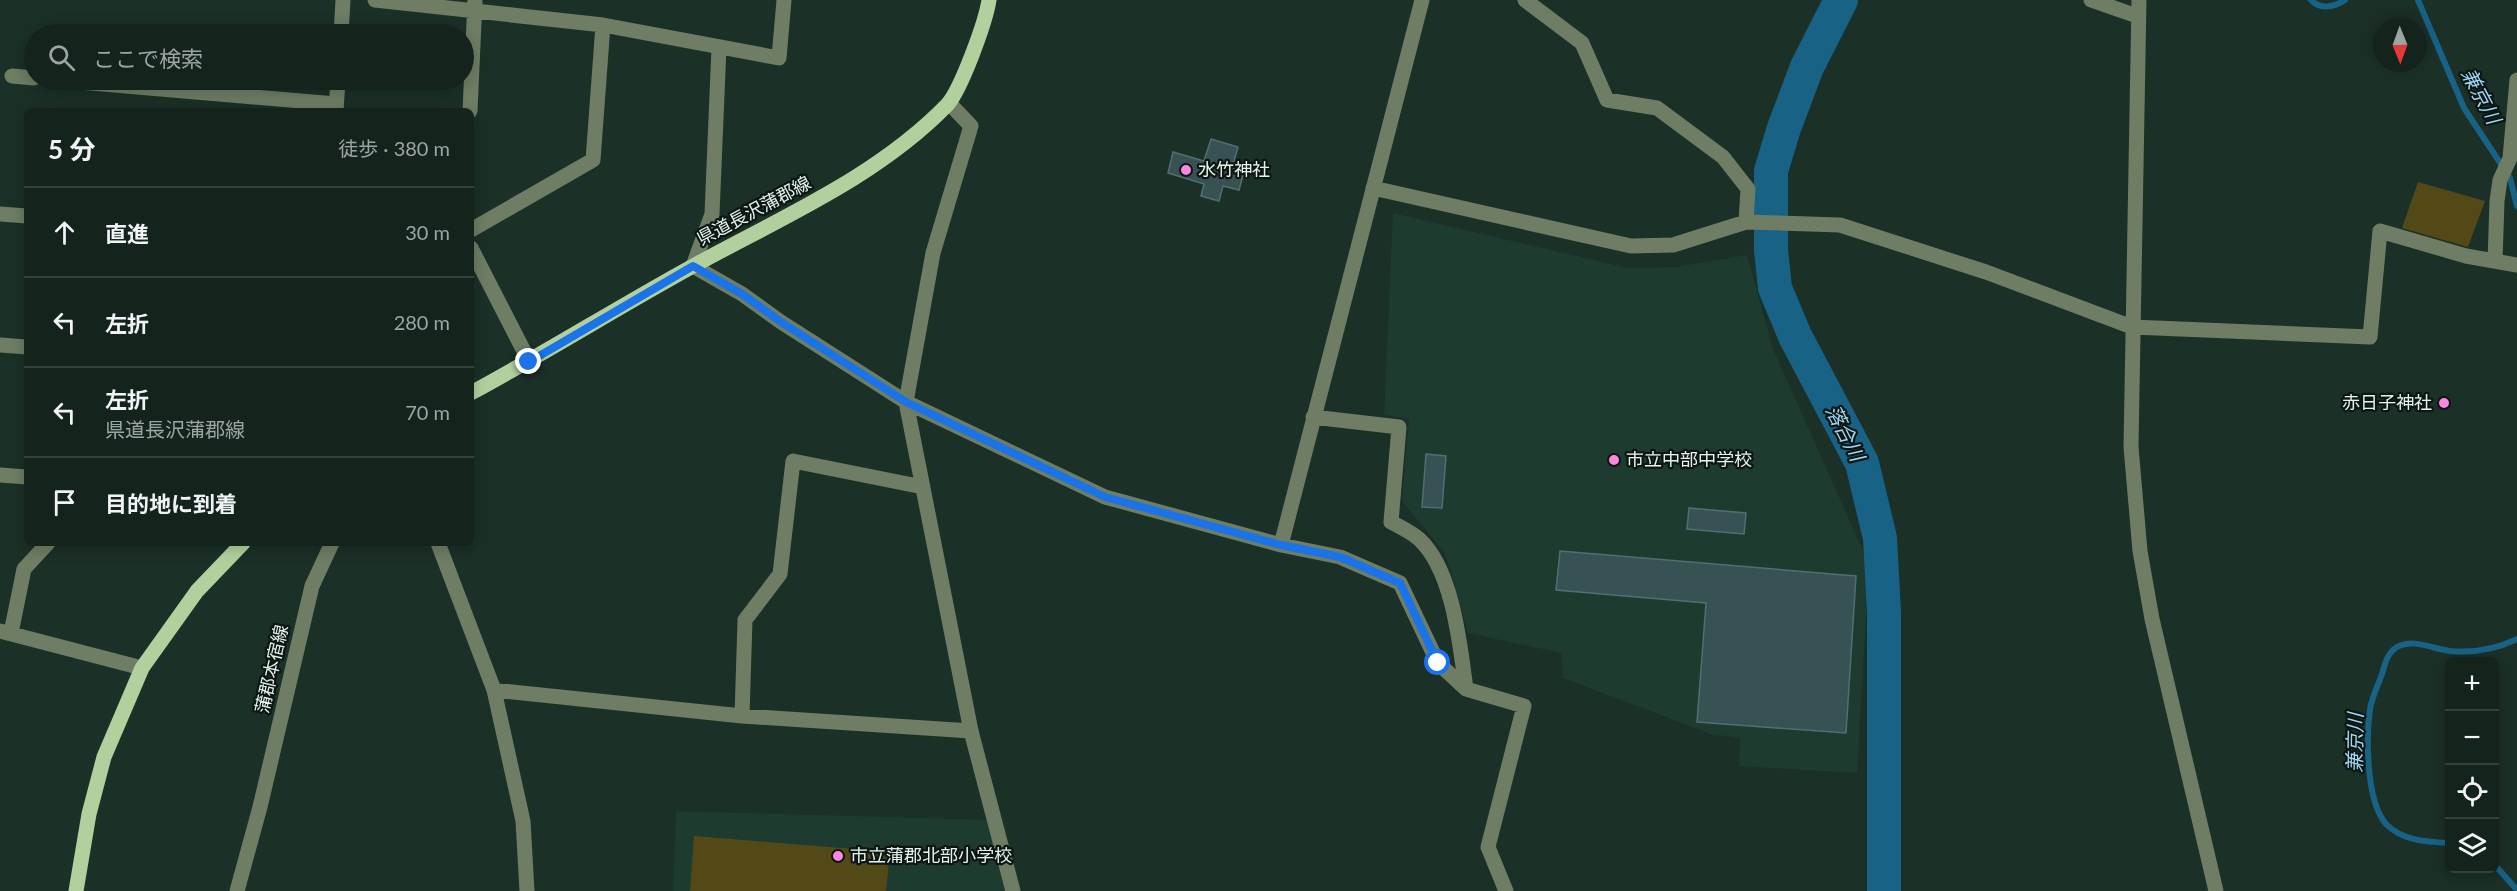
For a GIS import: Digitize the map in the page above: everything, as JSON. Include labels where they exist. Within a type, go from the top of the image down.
[{"type":"main road","name":"県道長沢蒲郡線","points":[[474,391],[529,362],[693,266],[842,186],[906,142],[949,103],[982,26],[988,0]]},
{"type":"main road","points":[[76,891],[89,814],[104,757],[142,668],[197,591],[240,546]]},
{"type":"street","points":[[342,24],[343,0]]},
{"type":"street","points":[[375,0],[475,5],[603,25],[779,58],[784,0]]},
{"type":"street","points":[[1281,545],[1422,0]]},
{"type":"street","points":[[1525,0],[1582,43],[1606,100],[1657,108],[1724,157],[1748,189],[1748,222]]},
{"type":"street","points":[[2091,0],[2137,16]]},
{"type":"street","points":[[2139,0],[2131,447],[2140,551],[2152,619],[2216,891]]},
{"type":"street","points":[[474,26],[475,5]]},
{"type":"street","points":[[474,228],[593,160],[603,25]]},
{"type":"street","points":[[719,47],[712,214],[693,266],[742,294],[781,322],[906,402],[1105,497],[1281,545],[1340,557],[1400,583],[1438,663],[1466,689],[1524,706],[1488,847],[1506,891]]},
{"type":"street","points":[[12,76],[24,77]]},
{"type":"street","points":[[2495,261],[2500,180],[2510,158],[2517,80]]},
{"type":"street","points":[[160,90],[336,107],[337,90]]},
{"type":"street","points":[[470,108],[471,90]]},
{"type":"street","points":[[949,103],[971,126],[933,253],[906,402],[971,731],[1013,891]]},
{"type":"street","points":[[1373,188],[1631,246],[1673,245],[1748,222],[1840,225],[1986,272],[2132,327],[2370,337],[2380,231],[2466,256],[2517,266]]},
{"type":"street","points":[[0,214],[24,216]]},
{"type":"street","points":[[474,254],[529,362]]},
{"type":"street","points":[[0,345],[24,347]]},
{"type":"street","points":[[1313,417],[1400,427],[1391,522],[1418,538],[1435,559],[1457,627],[1466,689]]},
{"type":"street","points":[[742,716],[745,620],[780,574],[794,461],[923,487]]},
{"type":"street","points":[[0,475],[24,477]]},
{"type":"street","points":[[45,546],[24,569],[6,632],[142,668]]},
{"type":"street","name":"蒲郡本宿線","points":[[237,891],[260,807],[312,586],[331,546]]},
{"type":"street","points":[[439,546],[494,690],[523,821],[527,891]]},
{"type":"street","points":[[494,690],[742,716],[971,731]]},
{"type":"shaded area","points":[[2418,182],[2485,201],[2468,247],[2402,228]]},
{"type":"shaded area","name":"市立中部中学校","points":[[1393,213],[1628,268],[1675,267],[1747,255],[1773,349],[1869,564],[1857,773],[1739,766],[1740,738],[1711,734],[1563,678],[1561,653],[1468,633],[1444,552],[1402,501],[1409,419],[1384,415]]},
{"type":"shaded area","name":"市立蒲郡北部小学校","points":[[676,811],[994,820],[1010,891],[673,891]]},
{"type":"shaded area","points":[[694,836],[890,852],[886,891],[690,891]]},
{"type":"building","name":"水竹神社","points":[[1211,139],[1238,147],[1232,168],[1244,171],[1239,190],[1223,186],[1219,201],[1201,196],[1204,184],[1168,173],[1173,152],[1204,161]]},
{"type":"building","points":[[1426,454],[1446,456],[1442,508],[1422,507]]},
{"type":"building","points":[[1689,508],[1746,513],[1744,534],[1687,529]]},
{"type":"building","points":[[1560,551],[1856,576],[1846,733],[1697,722],[1706,603],[1556,590]]},
{"type":"waterway","name":"落合川","points":[[1841,0],[1807,67],[1771,171],[1771,250],[1775,288],[1795,336],[1862,463],[1880,538],[1884,612],[1884,891]]},
{"type":"waterway","name":"兼京川","points":[[2311,0],[2323,6],[2345,0]]},
{"type":"waterway","name":"兼京川","points":[[2418,0],[2464,108],[2510,178],[2517,206]]},
{"type":"waterway","name":"兼京川","points":[[2445,843],[2407,837],[2392,830],[2379,814],[2374,800],[2368,752],[2370,709],[2387,659],[2397,647],[2410,644],[2450,651],[2467,651],[2485,650],[2517,639]]},
{"type":"waterway","name":"兼京川","points":[[2499,870],[2517,890]]},
{"type":"place","name":"水竹神社","points":[[1186,170]]},
{"type":"place","name":"赤日子神社","points":[[2444,403]]},
{"type":"place","name":"市立中部中学校","points":[[1614,460]]},
{"type":"place","name":"市立蒲郡北部小学校","points":[[838,856]]},
{"type":"route","points":[[529,362],[693,266],[742,294],[781,322],[906,402],[1105,497],[1281,545],[1340,557],[1400,583],[1438,663]]}]
